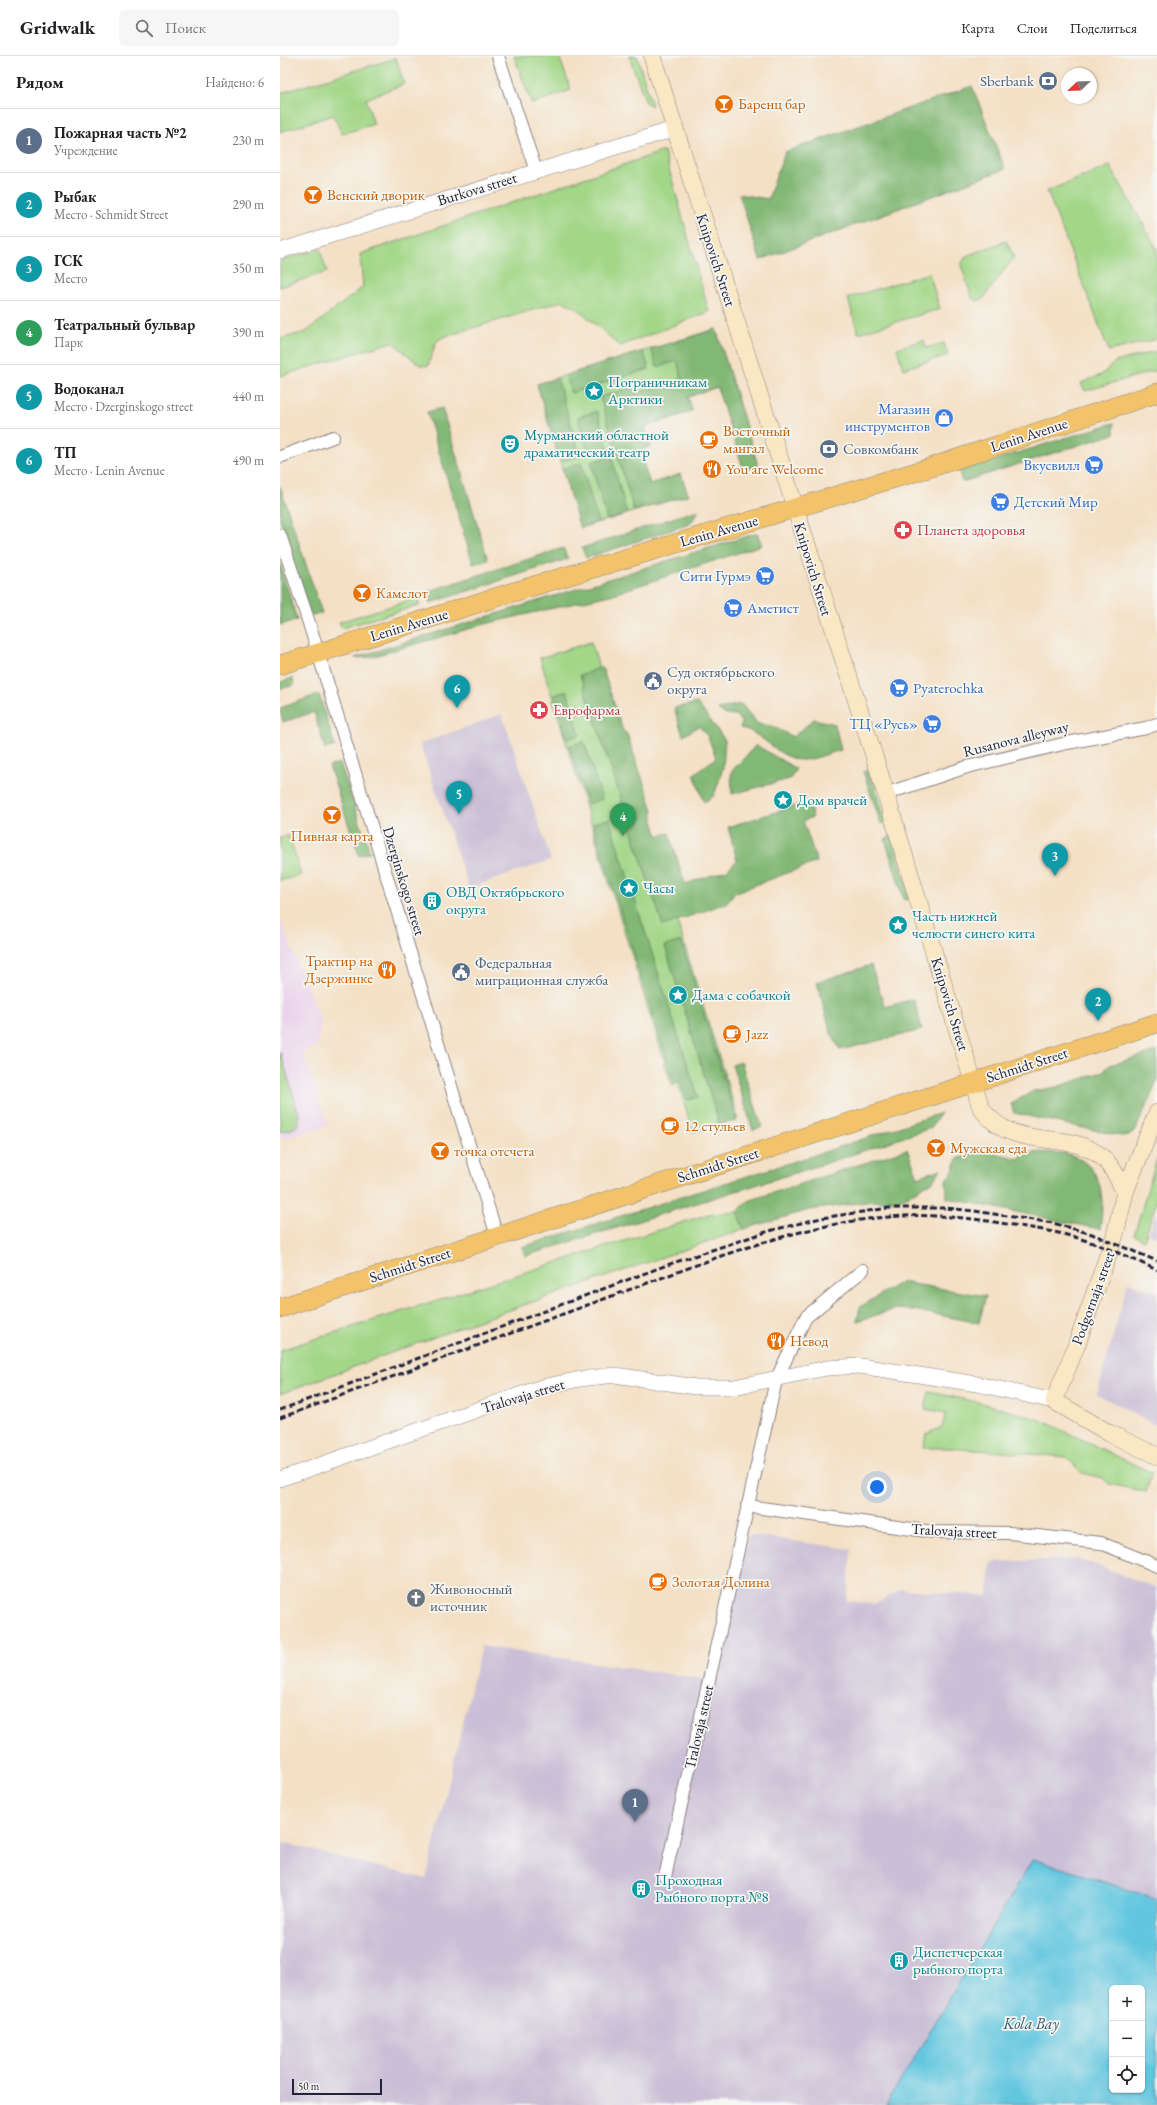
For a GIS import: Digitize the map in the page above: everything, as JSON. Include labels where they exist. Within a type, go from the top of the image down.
[{"type":"main road","name":"Knipovich Street","points":[[652,56],[885,794],[973,1083]]},
{"type":"main road","name":"Lenin Avenue","points":[[280,665],[585,570],[794,509],[1157,393]]},
{"type":"main road","name":"Schmidt Street","points":[[280,1308],[497,1236],[1157,1023]]},
{"type":"main road","points":[[973,1083],[981,1108],[990,1120],[1002,1129],[1015,1134],[1061,1142],[1095,1152],[1111,1167],[1125,1192]]},
{"type":"main road","name":"Podgornaja street","points":[[1054,1401],[1077,1344],[1115,1235],[1125,1192],[1157,1113]]},
{"type":"main road","points":[[1054,1401],[1109,1432],[1157,1456]]},
{"type":"street","points":[[498,56],[536,171]]},
{"type":"street","name":"Burkova street","points":[[280,251],[674,129]]},
{"type":"street","points":[[280,457],[332,437]]},
{"type":"street","name":"Dzerginskogo street","points":[[280,535],[318,653],[497,1236]]},
{"type":"street","name":"Rusanova alleyway","points":[[885,794],[967,767],[1067,743],[1146,728],[1157,724]]},
{"type":"street","name":"Tralovaja street","points":[[665,1877],[776,1380],[806,1317],[863,1270]]},
{"type":"street","name":"Tralovaja street","points":[[280,1479],[542,1388],[580,1379],[615,1376],[716,1388],[776,1380],[827,1368],[860,1366],[977,1384],[1054,1401]]},
{"type":"street","name":"Tralovaja street","points":[[747,1506],[933,1532],[1010,1533],[1101,1543],[1157,1566]]},
{"type":"shaded area","points":[[502,714],[551,860],[469,888],[420,744]]},
{"type":"shaded area","points":[[280,919],[321,1022],[317,1046],[303,1052],[328,1126],[280,1139]]},
{"type":"shaded area","points":[[1157,1208],[1157,1237],[1149,1233]]},
{"type":"shaded area","points":[[1128,1282],[1157,1292],[1157,1426],[1097,1394]]},
{"type":"shaded area","points":[[749,1535],[851,1549],[847,1601],[874,1604],[901,1589],[988,1596],[991,1562],[1080,1559],[1157,1588],[1157,1899],[1033,1859],[886,2105],[280,2105],[280,1842],[426,1879],[481,1646],[716,1681]]},
{"type":"green space","points":[[514,56],[559,56],[571,90],[532,104]]},
{"type":"green space","points":[[629,56],[637,56],[652,106],[646,103]]},
{"type":"green space","points":[[396,58],[404,84],[366,99],[374,124],[342,134],[333,115],[280,132],[280,93]]},
{"type":"green space","points":[[972,86],[1005,169],[760,260],[739,194],[768,199],[785,152]]},
{"type":"green space","points":[[664,151],[709,312],[620,346],[577,308],[562,301],[443,337],[436,342],[428,366],[420,365],[392,342],[280,376],[280,339],[306,332],[363,287],[360,254]]},
{"type":"green space","points":[[1110,166],[1157,249],[1157,339],[1109,351],[1047,191]]},
{"type":"green space","points":[[1006,241],[1014,257],[983,299],[977,301],[972,298],[961,265],[966,256]]},
{"type":"green space","points":[[320,249],[327,272],[280,287],[280,261]]},
{"type":"green space","points":[[929,273],[940,309],[858,333],[848,298]]},
{"type":"green space","points":[[716,329],[758,466],[744,470],[717,387],[688,397],[692,411],[645,427],[651,446],[639,451],[650,484],[681,474],[688,495],[580,528],[537,384]]},
{"type":"green space","points":[[716,329],[758,466],[744,470],[717,387],[688,397],[692,411],[645,427],[651,446],[639,451],[650,484],[681,474],[688,495],[634,511],[600,397],[633,387],[635,393],[682,379],[677,361],[657,367],[651,349]]},
{"type":"green space","points":[[924,340],[926,348],[944,343],[948,355],[903,369],[897,348]]},
{"type":"green space","points":[[643,351],[649,369],[571,393],[566,375]]},
{"type":"green space","points":[[1157,351],[1157,370],[1085,391],[1081,383],[1101,375],[1115,362]]},
{"type":"green space","points":[[557,378],[580,456],[560,462],[537,384]]},
{"type":"green space","points":[[442,408],[488,560],[473,564],[427,412]]},
{"type":"green space","points":[[597,411],[608,447],[588,453],[578,417]]},
{"type":"green space","points":[[1114,423],[1114,434],[962,482],[959,471]]},
{"type":"green space","points":[[611,456],[627,514],[607,520],[591,462]]},
{"type":"green space","points":[[581,463],[598,522],[580,528],[562,469]]},
{"type":"green space","points":[[280,486],[322,613],[311,615],[280,520]]},
{"type":"green space","points":[[694,511],[699,511],[690,524],[586,558],[582,548]]},
{"type":"green space","points":[[757,533],[762,545],[610,595],[489,623],[371,657],[354,658]]},
{"type":"green space","points":[[563,548],[568,559],[430,603],[426,592]]},
{"type":"green space","points":[[280,563],[297,620],[280,625]]},
{"type":"green space","points":[[417,598],[420,605],[342,628],[339,622]]},
{"type":"green space","points":[[591,642],[738,1118],[693,1132],[678,1084],[672,1086],[540,658]]},
{"type":"green space","points":[[602,667],[623,731],[627,734],[653,810],[653,821],[658,836],[669,833],[685,884],[727,870],[737,860],[728,827],[808,802],[813,817],[803,821],[817,862],[734,893],[726,903],[663,926],[580,675]]},
{"type":"green space","points":[[293,678],[294,685],[280,689],[280,682]]},
{"type":"green space","points":[[567,691],[580,735],[567,739],[554,695]]},
{"type":"green space","points":[[319,694],[335,746],[325,749],[314,712],[283,722],[280,708]]},
{"type":"green space","points":[[697,703],[725,740],[723,768],[714,796],[704,802],[694,774],[716,758],[708,737],[699,726],[683,736],[674,708]]},
{"type":"green space","points":[[741,704],[758,724],[772,726],[793,737],[814,719],[835,724],[841,750],[807,760],[794,759],[778,751],[756,734],[740,728],[742,723],[736,715],[725,715],[718,709]]},
{"type":"green space","points":[[584,741],[602,799],[588,804],[569,746]]},
{"type":"green space","points":[[756,745],[796,769],[790,779],[732,794],[731,772]]},
{"type":"green space","points":[[340,763],[370,852],[359,856],[329,766]]},
{"type":"green space","points":[[869,769],[887,822],[881,824],[863,771]]},
{"type":"green space","points":[[609,819],[698,1097],[687,1100],[680,1081],[674,1083],[593,823]]},
{"type":"green space","points":[[289,835],[301,875],[280,881],[280,838]]},
{"type":"green space","points":[[892,836],[911,898],[904,900],[885,839]]},
{"type":"green space","points":[[681,941],[737,1121],[719,1124],[665,946]]},
{"type":"green space","points":[[871,965],[885,1007],[914,999],[922,1030],[840,1050],[831,1033],[817,982]]},
{"type":"green space","points":[[280,1051],[299,1115],[299,1124],[292,1129],[280,1132]]},
{"type":"green space","points":[[1157,1051],[1157,1082],[1136,1129],[1130,1135],[1121,1136],[1014,1113],[1011,1104],[1033,1091],[1057,1087],[1102,1072],[1110,1065]]},
{"type":"green space","points":[[741,1062],[762,1127],[753,1130],[732,1065]]},
{"type":"green space","points":[[941,1113],[931,1128],[824,1164],[525,1256],[522,1247],[824,1152]]},
{"type":"green space","points":[[907,1149],[918,1177],[941,1169],[933,1181],[898,1201],[873,1201],[809,1210],[744,1229],[737,1212],[748,1201]]},
{"type":"green space","points":[[982,1150],[1020,1159],[1021,1153],[1063,1153],[1074,1156],[1084,1162],[1092,1169],[1100,1187],[1102,1208],[1100,1229],[947,1198],[946,1179],[953,1171],[957,1159]]},
{"type":"green space","points":[[1157,1158],[1157,1200],[1144,1240],[1134,1235]]},
{"type":"green space","points":[[737,1212],[744,1229],[475,1322],[280,1394],[280,1350],[709,1214]]},
{"type":"green space","points":[[901,1282],[986,1296],[979,1323],[913,1310],[896,1309],[857,1321],[860,1307]]},
{"type":"green space","points":[[929,1392],[982,1403],[1041,1420],[1152,1473],[1146,1492],[1109,1484],[1103,1478],[1082,1473],[1066,1457],[950,1448],[923,1448],[926,1434],[942,1427],[946,1413],[925,1409]]},
{"type":"water","name":"Kola Bay","points":[[1033,1859],[1157,1899],[1157,2105],[886,2105]]},
{"type":"railway","points":[[280,1410],[667,1265],[769,1231],[821,1218],[889,1208],[946,1208],[974,1211],[1053,1223],[1092,1234],[1157,1261]]},
{"type":"railway","points":[[280,1418],[721,1256],[804,1231],[846,1222],[904,1216],[967,1218],[998,1222],[1081,1239],[1099,1245],[1157,1270]]},
{"type":"place","name":"Sberbank","points":[[1048,81]]},
{"type":"place","name":"Баренц бар","points":[[724,104]]},
{"type":"place","name":"Венский дворик","points":[[313,195]]},
{"type":"place","name":"Пограничникам Арктики","points":[[594,391]]},
{"type":"place","name":"Магазин инструментов","points":[[944,418]]},
{"type":"place","name":"Восточный мангал","points":[[709,440]]},
{"type":"place","name":"Мурманский областной драматический театр","points":[[510,444]]},
{"type":"place","name":"Совкомбанк","points":[[829,449]]},
{"type":"place","name":"Вкусвилл","points":[[1094,465]]},
{"type":"place","name":"You are Welcome","points":[[712,469]]},
{"type":"place","name":"Детский Мир","points":[[1000,502]]},
{"type":"place","name":"Планета здоровья","points":[[903,530]]},
{"type":"place","name":"Сити Гурмэ","points":[[765,576]]},
{"type":"place","name":"Камелот","points":[[362,593]]},
{"type":"place","name":"Аметист","points":[[733,608]]},
{"type":"place","name":"Суд октябрьского округа","points":[[653,681]]},
{"type":"place","name":"Pyaterochka","points":[[899,688]]},
{"type":"place","name":"ТП","points":[[457,708]]},
{"type":"place","name":"Еврофарма","points":[[539,710]]},
{"type":"place","name":"ТЦ «Русь»","points":[[932,724]]},
{"type":"place","name":"Дом врачей","points":[[783,800]]},
{"type":"place","name":"Водоканал","points":[[459,814]]},
{"type":"place","name":"Пивная карта","points":[[332,815]]},
{"type":"place","name":"Театральный бульвар","points":[[623,836]]},
{"type":"place","name":"ГСК","points":[[1055,876]]},
{"type":"place","name":"Часы","points":[[629,888]]},
{"type":"place","name":"ОВД Октябрьского округа","points":[[432,901]]},
{"type":"place","name":"Часть нижней челюсти синего кита","points":[[898,925]]},
{"type":"place","name":"Трактир на Дзержинке","points":[[387,970]]},
{"type":"place","name":"Федеральная миграционная служба","points":[[461,972]]},
{"type":"place","name":"Дама с собачкой","points":[[678,995]]},
{"type":"place","name":"Рыбак","points":[[1098,1021]]},
{"type":"place","name":"Jazz","points":[[732,1034]]},
{"type":"place","name":"12 стульев","points":[[670,1126]]},
{"type":"place","name":"Мужская еда","points":[[936,1148]]},
{"type":"place","name":"точка отсчета","points":[[440,1151]]},
{"type":"place","name":"Невод","points":[[776,1341]]},
{"type":"place","name":"Золотая Долина","points":[[658,1582]]},
{"type":"place","name":"Живоносный источник","points":[[416,1598]]},
{"type":"place","name":"Пожарная часть №2","points":[[635,1822]]},
{"type":"place","name":"Проходная Рыбного порта №8","points":[[641,1889]]},
{"type":"place","name":"Диспетчерская рыбного порта","points":[[899,1961]]}]
